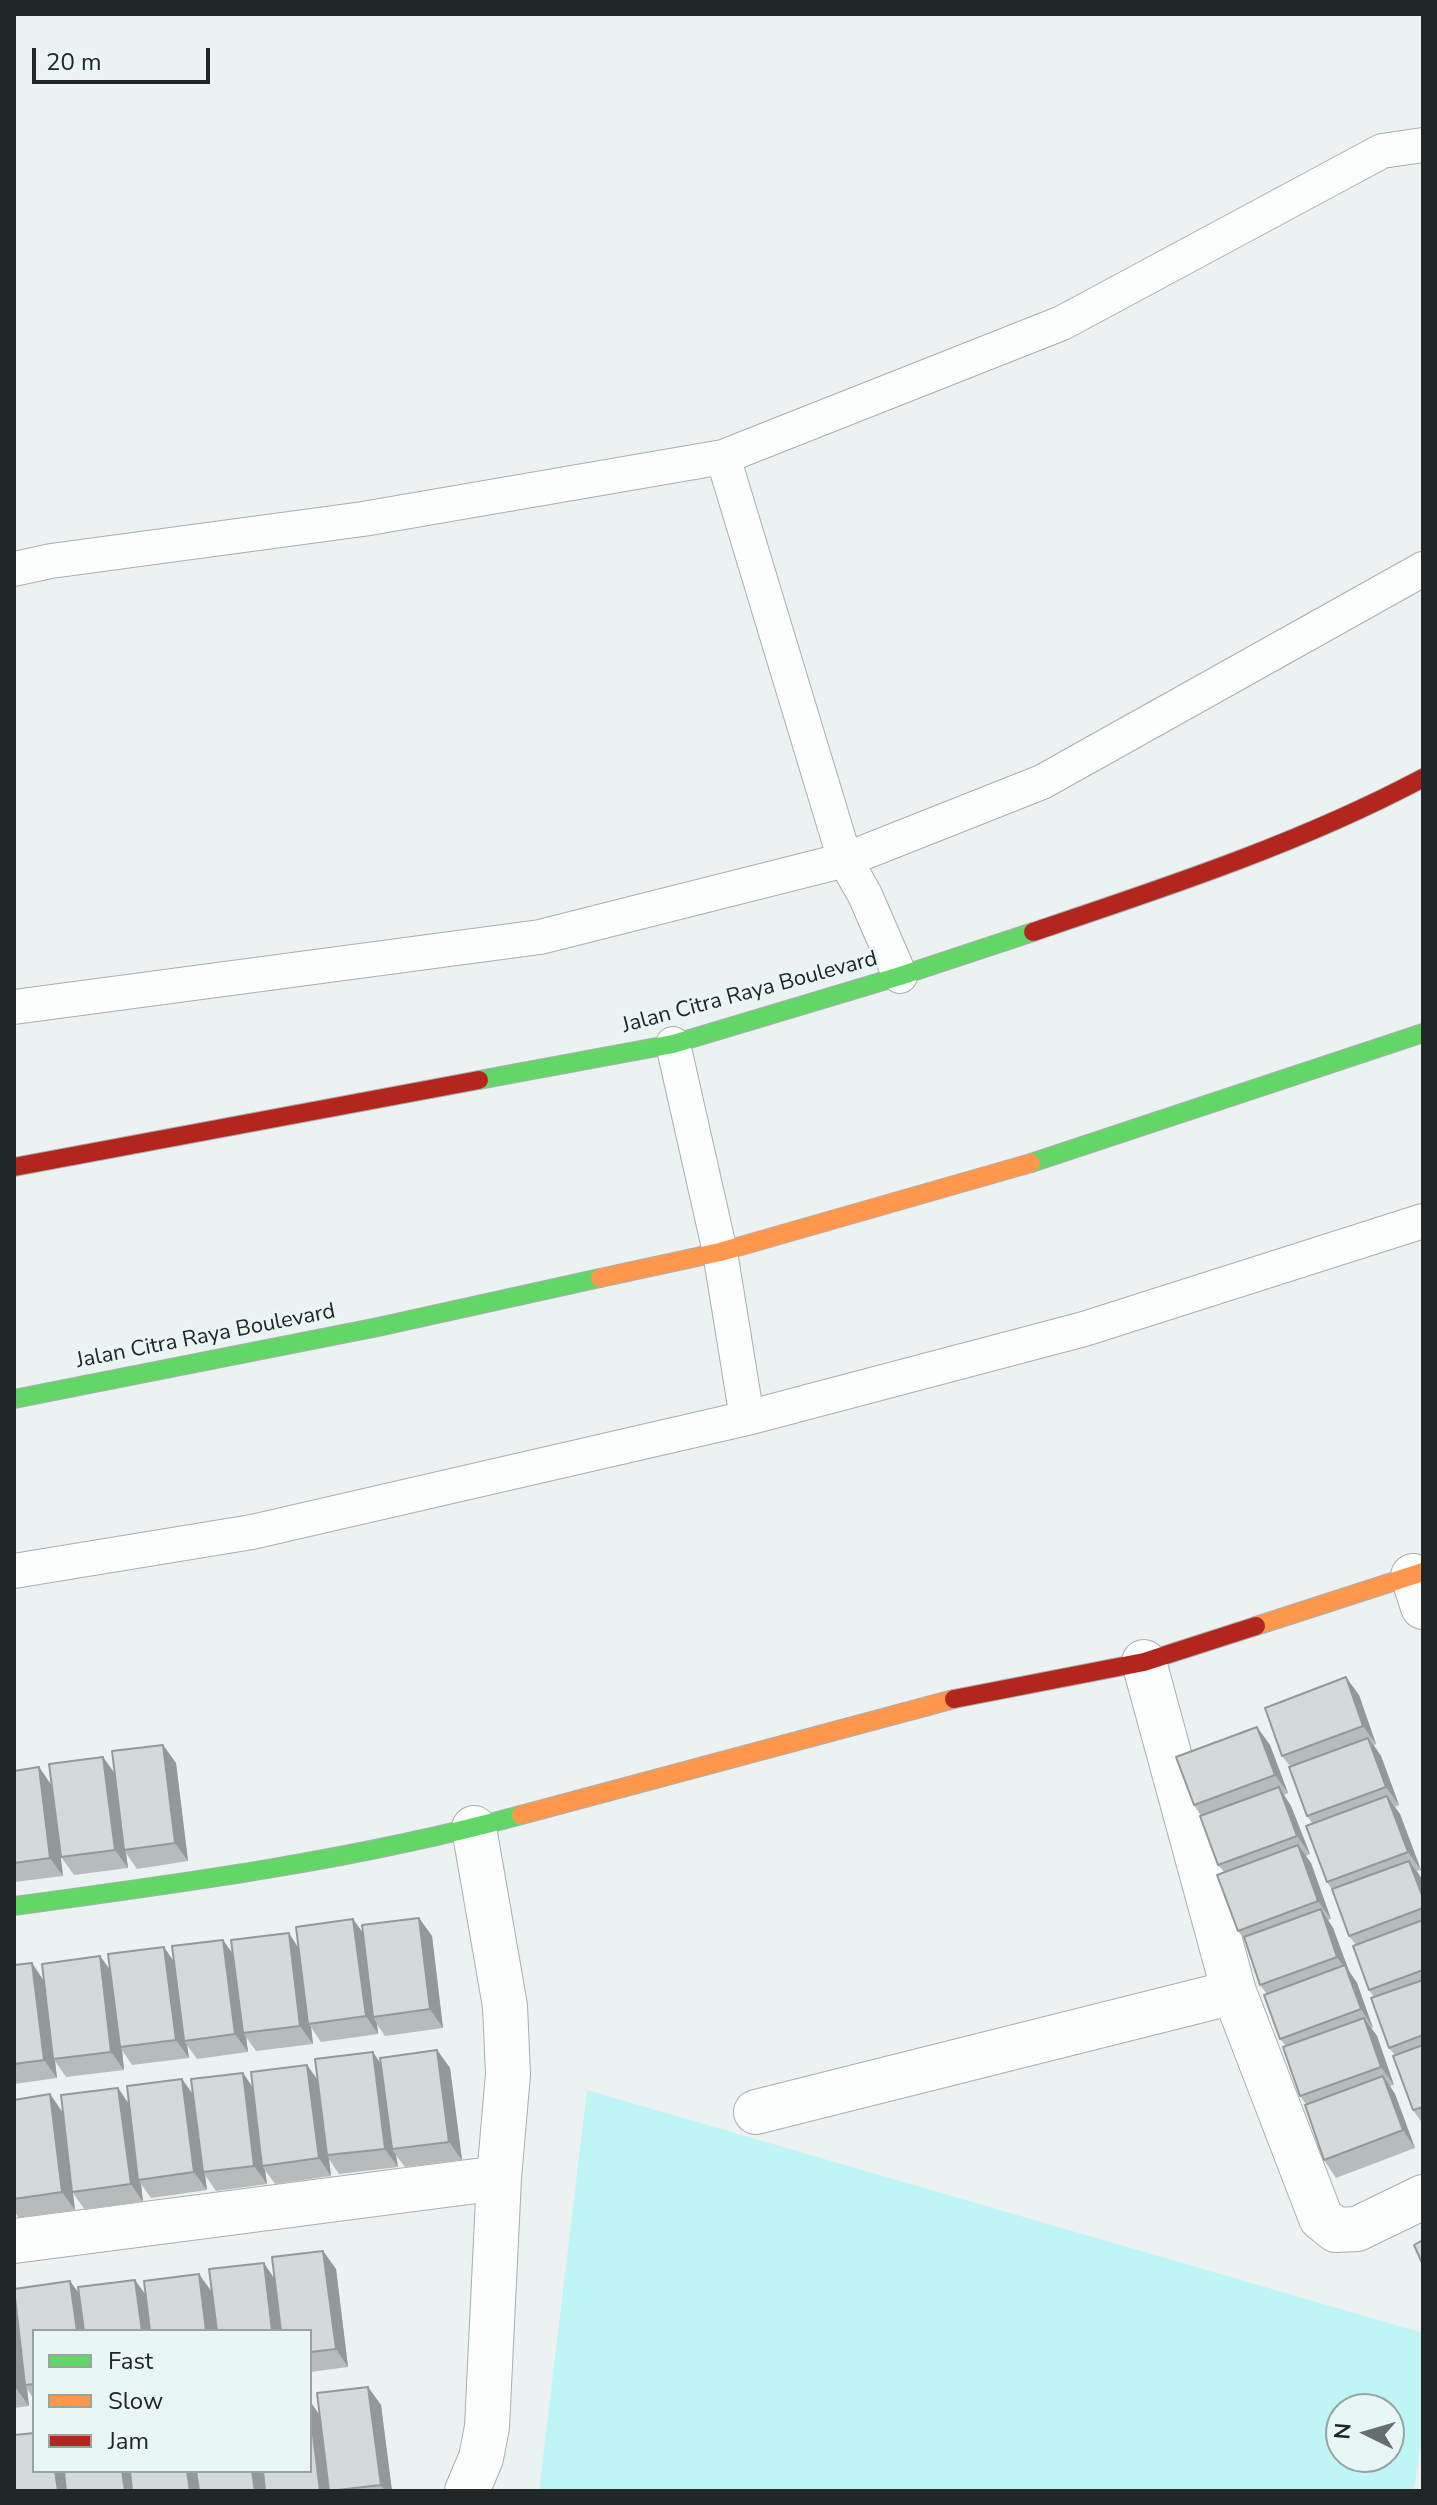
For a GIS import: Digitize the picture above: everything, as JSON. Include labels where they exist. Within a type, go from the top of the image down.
[{"type":"main road","name":"Jalan Citra Raya Boulevard","points":[[14,1167],[673,1044],[900,976],[1182,882],[1380,801],[1423,778]]},
{"type":"main road","name":"Jalan Citra Raya Boulevard","points":[[14,1399],[378,1327],[720,1252],[1023,1166],[1423,1033]]},
{"type":"main road","points":[[14,1906],[238,1875],[474,1828],[981,1692],[1144,1662],[1420,1585]]},
{"type":"street","points":[[1144,1662],[1234,1992],[1321,2218],[1336,2230],[1357,2229],[1423,2197]]},
{"type":"street","points":[[467,2491],[481,2458],[487,2427],[499,2178],[508,2074],[505,2006],[474,1828]]},
{"type":"street","points":[[756,2112],[1234,1992]]},
{"type":"street","points":[[14,2241],[499,2178]]},
{"type":"lane","points":[[14,569],[51,561],[363,519],[723,457],[1062,323],[1382,151],[1423,145]]},
{"type":"lane","points":[[723,457],[845,860],[865,895],[900,976]]},
{"type":"lane","points":[[14,1007],[540,937],[845,860],[1042,782],[1423,569]]},
{"type":"lane","points":[[673,1044],[720,1252],[747,1418]]},
{"type":"lane","points":[[14,1571],[252,1532],[747,1418],[1084,1329],[1423,1221]]},
{"type":"shaded area","points":[[587,2090],[1423,2333],[1423,2430],[1414,2491],[539,2491]]},
{"type":"building","points":[[1346,1677],[1363,1726],[1282,1756],[1265,1708]]},
{"type":"building","points":[[1257,1727],[1275,1775],[1194,1805],[1176,1757]]},
{"type":"building","points":[[1368,1738],[1386,1787],[1307,1816],[1289,1767]]},
{"type":"building","points":[[163,1745],[175,1843],[124,1850],[112,1751]]},
{"type":"building","points":[[103,1757],[115,1850],[61,1857],[49,1764]]},
{"type":"building","points":[[39,1767],[50,1858],[14,1863],[14,1771]]},
{"type":"building","points":[[1279,1787],[1297,1836],[1218,1865],[1200,1816]]},
{"type":"building","points":[[1387,1796],[1408,1852],[1327,1882],[1306,1826]]},
{"type":"building","points":[[1298,1845],[1318,1901],[1238,1931],[1217,1875]]},
{"type":"building","points":[[1409,1861],[1423,1898],[1423,1908],[1349,1936],[1332,1889]]},
{"type":"building","points":[[1321,1909],[1337,1957],[1260,1985],[1244,1937]]},
{"type":"building","points":[[419,1918],[430,2009],[373,2017],[362,1925]]},
{"type":"building","points":[[353,1919],[366,2016],[308,2024],[296,1927]]},
{"type":"building","points":[[1423,1920],[1423,1970],[1369,1990],[1353,1946]]},
{"type":"building","points":[[289,1933],[300,2026],[243,2033],[231,1940]]},
{"type":"building","points":[[223,1940],[235,2034],[184,2041],[172,1946]]},
{"type":"building","points":[[164,1947],[176,2040],[120,2047],[108,1954]]},
{"type":"building","points":[[100,1956],[111,2052],[53,2059],[42,1964]]},
{"type":"building","points":[[32,1963],[44,2060],[14,2064],[14,1965]]},
{"type":"building","points":[[1345,1965],[1361,2009],[1280,2039],[1264,1995]]},
{"type":"building","points":[[1423,1980],[1423,2035],[1389,2048],[1371,1998]]},
{"type":"building","points":[[1364,2018],[1381,2067],[1300,2096],[1283,2047]]},
{"type":"building","points":[[1423,2045],[1423,2107],[1413,2110],[1393,2056]]},
{"type":"building","points":[[437,2050],[449,2142],[392,2149],[380,2058]]},
{"type":"building","points":[[373,2052],[385,2149],[327,2155],[315,2059]]},
{"type":"building","points":[[307,2065],[319,2158],[262,2166],[251,2072]]},
{"type":"building","points":[[243,2073],[254,2166],[203,2172],[191,2079]]},
{"type":"building","points":[[1383,2076],[1403,2130],[1324,2160],[1305,2105]]},
{"type":"building","points":[[182,2079],[194,2172],[138,2180],[127,2086]]},
{"type":"building","points":[[118,2088],[131,2184],[72,2192],[61,2095]]},
{"type":"building","points":[[50,2094],[62,2192],[14,2199],[14,2100]]},
{"type":"building","points":[[1423,2240],[1423,2265],[1414,2245]]},
{"type":"building","points":[[323,2251],[336,2349],[312,2352],[312,2329],[281,2329],[272,2257]]},
{"type":"building","points":[[264,2263],[272,2329],[217,2329],[209,2269]]},
{"type":"building","points":[[199,2274],[206,2329],[150,2329],[144,2281]]},
{"type":"building","points":[[135,2280],[142,2329],[84,2329],[78,2287]]},
{"type":"building","points":[[70,2281],[77,2329],[32,2329],[32,2384],[25,2385],[14,2289]]},
{"type":"building","points":[[368,2387],[381,2485],[329,2491],[317,2393]]},
{"type":"building","points":[[312,2427],[320,2491],[265,2491],[263,2473],[312,2473]]},
{"type":"building","points":[[32,2433],[32,2473],[55,2473],[58,2491],[14,2491],[14,2435]]},
{"type":"building","points":[[64,2473],[122,2473],[125,2491],[66,2491]]},
{"type":"building","points":[[130,2473],[187,2473],[190,2491],[132,2491]]},
{"type":"building","points":[[196,2473],[252,2473],[255,2491],[199,2491]]},
{"type":"traffic: fast","points":[[479,1080],[673,1044],[900,976],[1033,932]]},
{"type":"traffic: fast","points":[[1031,1163],[1423,1033]]},
{"type":"traffic: fast","points":[[14,1399],[378,1327],[600,1278]]},
{"type":"traffic: fast","points":[[14,1906],[332,1858],[521,1815]]},
{"type":"traffic: slow","points":[[600,1278],[720,1252],[1031,1163]]},
{"type":"traffic: slow","points":[[1256,1626],[1423,1572]]},
{"type":"traffic: slow","points":[[521,1815],[954,1699]]},
{"type":"traffic: jam","points":[[1033,932],[1281,844],[1423,778]]},
{"type":"traffic: jam","points":[[14,1167],[479,1080]]},
{"type":"traffic: jam","points":[[954,1699],[1144,1662],[1256,1626]]}]
